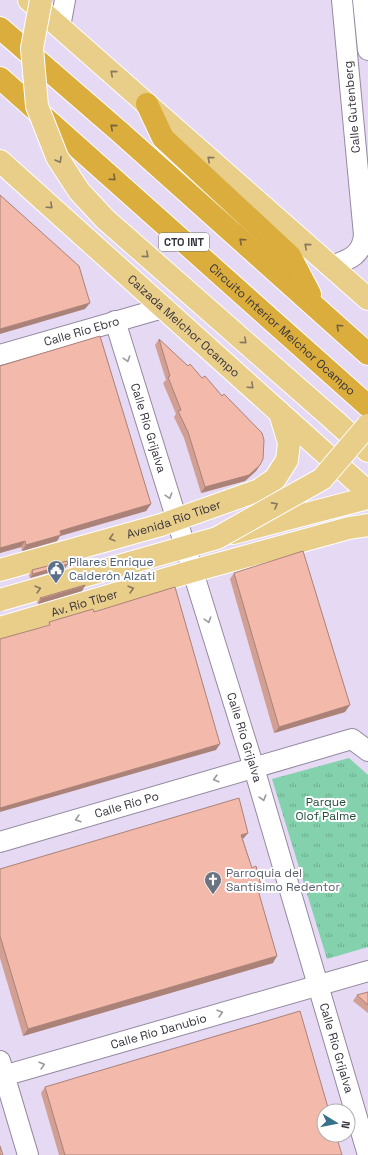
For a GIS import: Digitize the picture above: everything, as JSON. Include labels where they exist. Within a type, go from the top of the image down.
[{"type":"highway","name":"CTO INT","points":[[0,28],[368,354]]},
{"type":"highway","name":"Circuito Interior Melchor Ocampo","points":[[0,78],[368,406]]},
{"type":"highway","points":[[147,104],[163,138],[290,256],[317,308]]},
{"type":"main road","points":[[29,0],[368,299]]},
{"type":"main road","points":[[41,0],[32,48],[37,106],[57,157],[79,191],[105,219],[368,451]]},
{"type":"main road","name":"Calzada Melchor Ocampo","points":[[0,161],[368,492]]},
{"type":"main road","name":"Avenida Río Tíber","points":[[0,570],[168,522],[248,495],[266,486],[275,479],[285,465],[289,449],[288,438],[280,413]]},
{"type":"main road","points":[[217,538],[322,479],[368,425]]},
{"type":"main road","points":[[0,600],[217,538],[368,498]]},
{"type":"main road","points":[[168,522],[170,539],[174,552],[185,574],[349,528],[368,525]]},
{"type":"main road","name":"Av. Río Tíber","points":[[0,628],[185,574]]},
{"type":"street","points":[[60,27],[65,0]]},
{"type":"street","name":"Calle Gutenberg","points":[[331,266],[355,256],[362,247],[363,241],[361,119],[342,0]]},
{"type":"street","name":"Calle Gutenberg","points":[[363,0],[368,50]]},
{"type":"street","name":"Calle Río Ebro","points":[[0,355],[163,308]]},
{"type":"street","name":"Calle Río Grijalva","points":[[115,321],[168,522]]},
{"type":"street","name":"Calle Río Grijalva","points":[[185,574],[254,768],[368,1155]]},
{"type":"street","name":"Calle Río Po","points":[[0,842],[352,738],[368,751]]},
{"type":"street","name":"Calle Río Danubio","points":[[1,1071],[368,971]]},
{"type":"street","points":[[1,1071],[28,1155]]},
{"type":"green space","name":"Parque Olof Palme","points":[[349,758],[368,775],[368,947],[327,959],[272,779]]},
{"type":"building","points":[[0,195],[79,266],[90,303],[0,329]]},
{"type":"building","points":[[100,336],[151,504],[60,531],[61,535],[26,545],[25,541],[0,548],[0,366]]},
{"type":"building","points":[[159,339],[188,366],[190,364],[202,378],[205,376],[222,396],[224,394],[262,433],[264,440],[263,459],[260,465],[249,475],[205,487],[188,432],[178,411],[181,410],[168,377],[170,376]]},
{"type":"building","points":[[303,551],[350,705],[279,727],[234,573]]},
{"type":"building","points":[[67,561],[68,564],[33,574],[32,570]]},
{"type":"building","points":[[85,585],[41,599],[40,598]]},
{"type":"building","points":[[175,587],[220,744],[0,808],[0,639],[50,625],[49,622],[93,609],[94,612]]},
{"type":"building","points":[[239,798],[248,833],[241,835],[252,868],[256,866],[262,889],[258,890],[277,956],[28,1029],[0,936],[0,869]]},
{"type":"building","points":[[368,992],[368,1005],[357,995]]},
{"type":"building","points":[[300,1011],[327,1103],[316,1103],[316,1143],[338,1143],[342,1155],[65,1155],[45,1087]]},
{"type":"building","points":[[0,1146],[3,1155],[0,1155]]},
{"type":"place","name":"Pilares Enrique Calderón Alzati","points":[[56,584]]},
{"type":"place","name":"Parroquia del Santísimo Redentor","points":[[213,895]]}]
